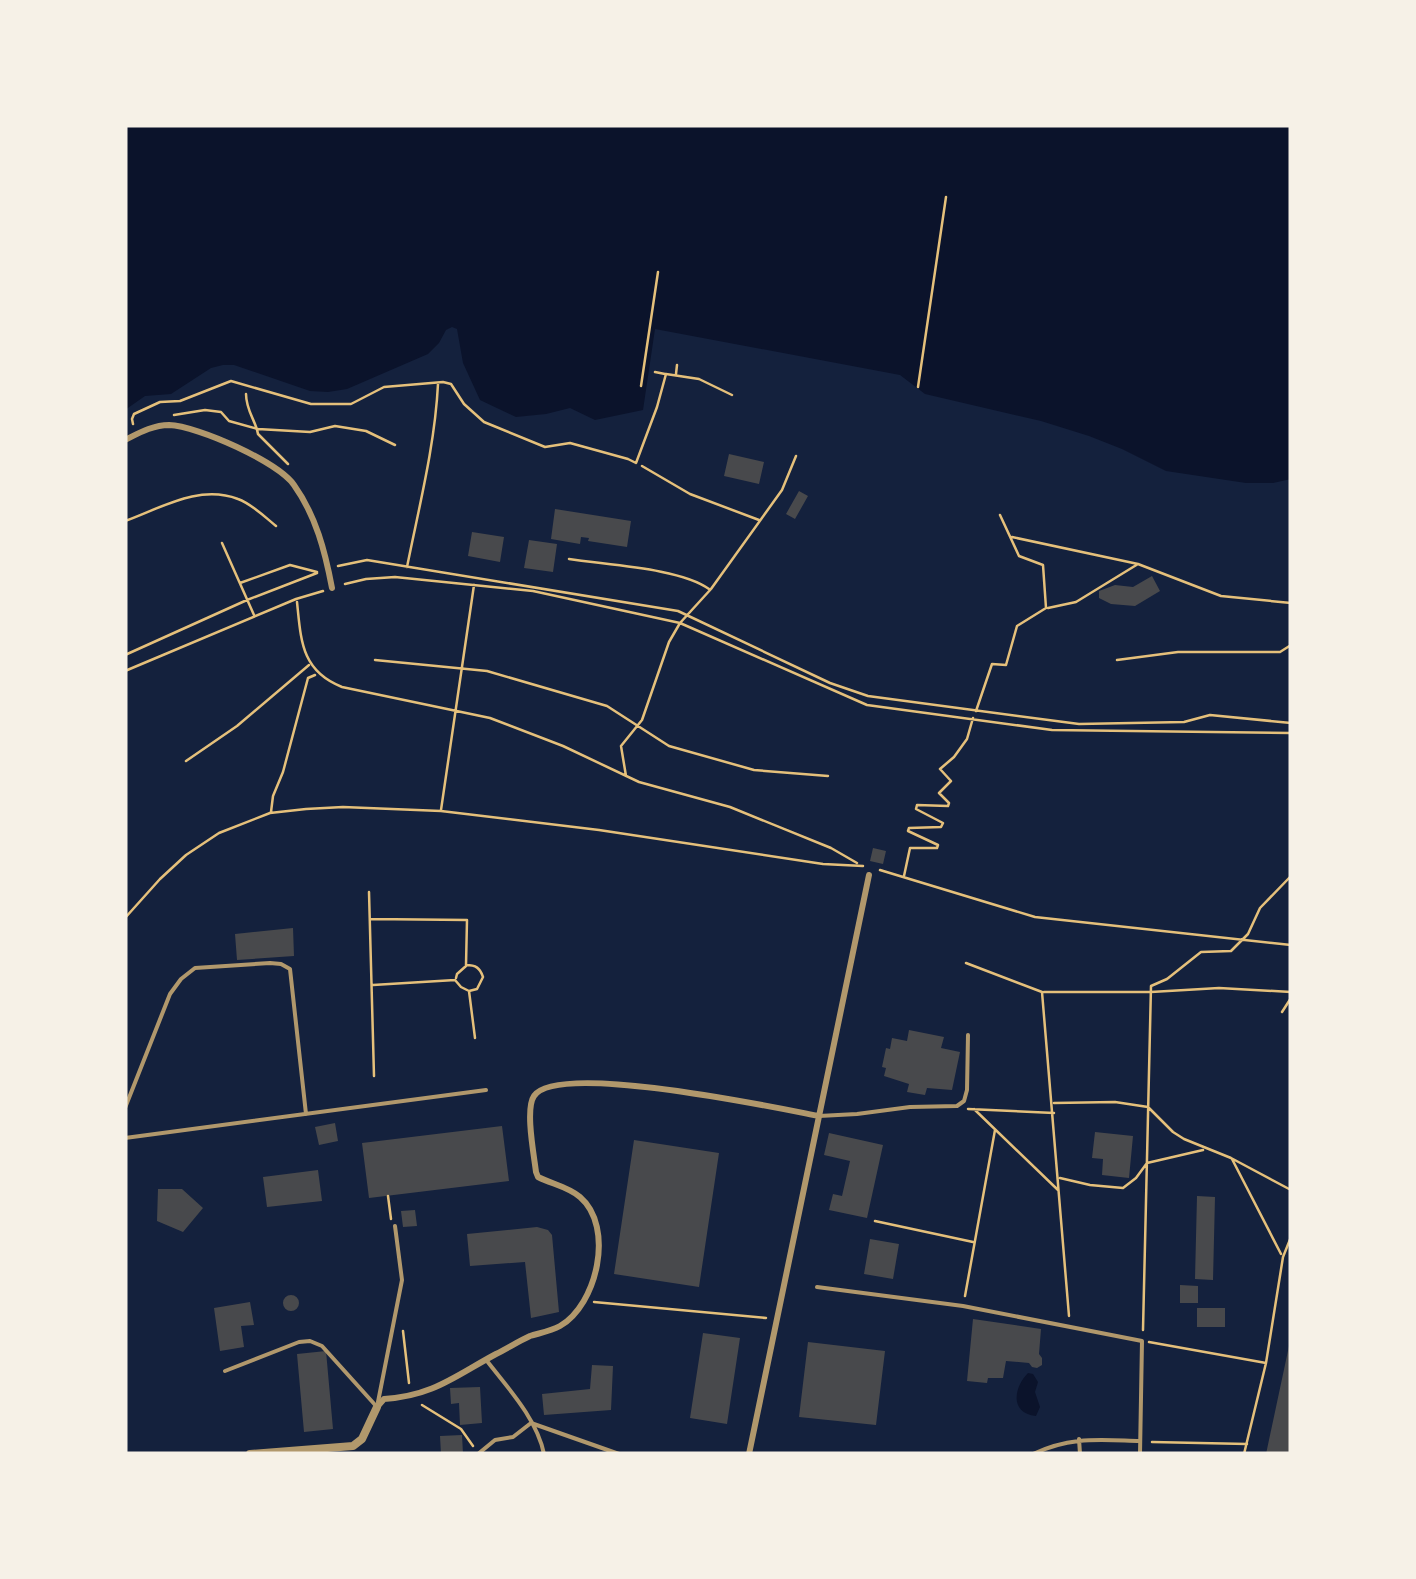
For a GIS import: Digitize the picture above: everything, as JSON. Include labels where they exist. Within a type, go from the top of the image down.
[{"type":"street","points":[[125,440],[160,426],[180,426],[260,459],[284,474],[296,488],[320,536],[332,588]]},
{"type":"street","points":[[750,1453],[868,875]]},
{"type":"street","points":[[250,1454],[353,1446],[362,1438],[384,1399],[411,1398],[440,1386],[526,1338],[560,1326],[570,1317],[595,1278],[598,1242],[593,1218],[580,1197],[538,1177],[536,1172],[530,1108],[534,1095],[541,1089],[576,1083],[658,1087],[820,1116]]},
{"type":"lane","points":[[125,1108],[170,994],[181,979],[195,968],[270,963],[290,969],[306,1114]]},
{"type":"lane","points":[[820,1116],[910,1106],[958,1106],[967,1090],[968,1036]]},
{"type":"lane","points":[[125,1138],[486,1090]]},
{"type":"lane","points":[[377,1407],[402,1280],[394,1226]]},
{"type":"lane","points":[[817,1286],[963,1306],[1142,1341],[1140,1454]]},
{"type":"lane","points":[[225,1371],[298,1342],[310,1341],[322,1346],[377,1407]]},
{"type":"lane","points":[[486,1359],[532,1424],[544,1454]]},
{"type":"lane","points":[[478,1454],[495,1440],[514,1436],[532,1424]]},
{"type":"lane","points":[[532,1424],[618,1454]]},
{"type":"lane","points":[[1033,1454],[1053,1444],[1078,1439],[1140,1441]]},
{"type":"lane","points":[[1078,1439],[1080,1454]]},
{"type":"lane","points":[[737,1454],[750,1453]]},
{"type":"path","points":[[918,387],[946,197]]},
{"type":"path","points":[[640,386],[658,272]]},
{"type":"path","points":[[676,376],[677,365]]},
{"type":"path","points":[[654,372],[699,379],[732,395]]},
{"type":"path","points":[[136,434],[134,414],[231,381],[311,404],[350,404],[384,387],[438,382],[452,384],[464,404],[484,422],[545,447],[570,443],[636,463],[666,374]]},
{"type":"path","points":[[407,567],[438,382]]},
{"type":"path","points":[[246,394],[258,434],[295,473]]},
{"type":"path","points":[[160,426],[163,417],[205,410],[221,412],[230,422],[258,429],[310,432],[335,426],[366,431],[396,445]]},
{"type":"path","points":[[626,776],[621,746],[642,720],[669,642],[782,490],[796,456]]},
{"type":"path","points":[[642,466],[690,494],[760,520]]},
{"type":"path","points":[[125,521],[181,498],[224,495],[242,500],[276,526]]},
{"type":"path","points":[[1000,515],[1018,556],[1042,565],[1046,608]]},
{"type":"path","points":[[1009,536],[1138,564],[1221,596],[1291,603]]},
{"type":"path","points":[[222,543],[254,616]]},
{"type":"path","points":[[569,559],[699,581],[711,590]]},
{"type":"path","points":[[125,656],[328,568],[367,560],[678,611],[814,676],[868,696],[1079,724],[1184,722],[1210,715],[1291,722]]},
{"type":"path","points":[[240,582],[290,564],[318,573]]},
{"type":"path","points":[[904,877],[910,848],[937,848],[938,844],[908,830],[942,827],[942,823],[916,808],[917,805],[948,806],[939,793],[951,781],[940,769],[968,738],[992,664],[1006,665],[1016,626],[1046,608],[1076,602],[1138,564]]},
{"type":"path","points":[[125,671],[296,599],[380,577],[533,591],[680,623],[867,705],[1052,730],[1291,732]]},
{"type":"path","points":[[441,811],[474,584]]},
{"type":"path","points":[[296,599],[302,644],[310,664],[328,682],[490,718],[563,746],[639,782],[730,807],[831,848],[860,865],[868,875]]},
{"type":"path","points":[[1116,660],[1178,652],[1280,652],[1291,644]]},
{"type":"path","points":[[375,660],[487,671],[607,706],[670,746],[754,770],[828,776]]},
{"type":"path","points":[[186,761],[237,726],[310,664]]},
{"type":"path","points":[[270,813],[308,678],[318,674]]},
{"type":"path","points":[[125,918],[186,855],[219,833],[270,813],[343,807],[441,811],[823,864],[860,865],[1035,917],[1291,945]]},
{"type":"path","points":[[1266,1363],[1142,1341],[1151,986],[1167,979],[1201,952],[1230,951],[1248,934],[1260,908],[1291,876]]},
{"type":"path","points":[[368,892],[374,1076]]},
{"type":"path","points":[[370,919],[467,920],[466,965],[455,980]]},
{"type":"path","points":[[966,963],[1042,992],[1219,988],[1291,995],[1282,1012]]},
{"type":"path","points":[[455,980],[461,987],[476,989],[483,977],[481,970],[466,965]]},
{"type":"path","points":[[372,985],[455,980]]},
{"type":"path","points":[[469,990],[476,1038]]},
{"type":"path","points":[[1042,992],[1070,1328]]},
{"type":"path","points":[[1053,1104],[1115,1102],[1148,1107],[1173,1132],[1291,1190]]},
{"type":"path","points":[[973,1108],[1059,1192]]},
{"type":"path","points":[[960,1109],[1054,1113]]},
{"type":"path","points":[[963,1306],[995,1130]]},
{"type":"path","points":[[1058,1178],[1123,1188],[1147,1163],[1206,1149]]},
{"type":"path","points":[[1231,1158],[1282,1257]]},
{"type":"path","points":[[388,1196],[390,1216]]},
{"type":"path","points":[[876,1221],[975,1242]]},
{"type":"path","points":[[1244,1454],[1266,1363],[1282,1257],[1291,1237]]},
{"type":"path","points":[[582,1301],[777,1319]]},
{"type":"path","points":[[403,1334],[411,1398],[462,1429],[478,1454]]},
{"type":"path","points":[[1140,1441],[1247,1444]]},
{"type":"water","points":[[125,125],[1291,125],[1291,479],[1246,483],[1166,471],[1089,436],[925,394],[900,375],[655,329],[643,410],[595,420],[570,408],[516,417],[480,400],[463,363],[457,329],[452,327],[428,354],[347,389],[310,391],[234,365],[223,365],[211,368],[171,394],[145,396],[125,410]]},
{"type":"water","points":[[1028,1373],[1038,1382],[1035,1392],[1040,1407],[1036,1416],[1018,1405],[1017,1392]]},
{"type":"building","points":[[729,454],[764,462],[759,484],[724,476]]},
{"type":"building","points":[[799,491],[808,496],[795,519],[786,514]]},
{"type":"building","points":[[555,509],[631,521],[627,547],[581,537],[580,544],[551,539]]},
{"type":"building","points":[[472,532],[504,537],[500,562],[468,556]]},
{"type":"building","points":[[529,540],[557,544],[553,572],[524,568]]},
{"type":"building","points":[[1152,576],[1160,591],[1135,606],[1111,604],[1099,598],[1099,591],[1115,585],[1133,587]]},
{"type":"building","points":[[873,848],[886,851],[883,864],[870,861]]},
{"type":"building","points":[[293,928],[294,956],[237,960],[235,934]]},
{"type":"building","points":[[909,1030],[944,1037],[941,1048],[960,1052],[952,1090],[927,1088],[925,1095],[907,1092],[909,1084],[884,1076],[886,1048],[890,1049],[892,1038],[907,1041]]},
{"type":"building","points":[[335,1123],[338,1141],[319,1145],[315,1127]]},
{"type":"building","points":[[502,1126],[509,1181],[369,1198],[362,1143]]},
{"type":"building","points":[[1095,1132],[1133,1136],[1129,1178],[1102,1175],[1103,1159],[1092,1158]]},
{"type":"building","points":[[829,1133],[883,1145],[867,1218],[829,1210],[833,1194],[842,1196],[850,1161],[824,1155]]},
{"type":"building","points":[[634,1140],[719,1153],[699,1287],[614,1274]]},
{"type":"building","points":[[318,1170],[322,1201],[267,1207],[263,1177]]},
{"type":"building","points":[[158,1189],[182,1189],[203,1208],[183,1232],[157,1221]]},
{"type":"building","points":[[1197,1196],[1215,1197],[1213,1280],[1195,1279]]},
{"type":"building","points":[[415,1210],[417,1226],[403,1227],[401,1211]]},
{"type":"building","points":[[537,1227],[552,1235],[559,1312],[531,1318],[525,1262],[470,1266],[467,1234]]},
{"type":"building","points":[[870,1239],[899,1244],[893,1279],[864,1274]]},
{"type":"building","points":[[1180,1285],[1198,1286],[1198,1303],[1180,1303]]},
{"type":"building","points":[[291,1295],[299,1303],[291,1311],[283,1303]]},
{"type":"building","points":[[250,1302],[254,1325],[241,1326],[244,1347],[220,1351],[214,1308]]},
{"type":"building","points":[[1197,1308],[1225,1308],[1225,1327],[1197,1327]]},
{"type":"building","points":[[973,1319],[1041,1329],[1042,1365],[1037,1368],[1029,1363],[1006,1361],[1003,1378],[988,1378],[987,1383],[967,1381]]},
{"type":"building","points":[[703,1333],[740,1338],[727,1424],[690,1418]]},
{"type":"building","points":[[808,1342],[885,1351],[876,1425],[799,1417]]},
{"type":"building","points":[[1289,1346],[1291,1454],[1266,1454]]},
{"type":"building","points":[[326,1351],[333,1429],[304,1432],[297,1354]]},
{"type":"building","points":[[592,1365],[613,1366],[611,1410],[544,1415],[542,1394],[590,1389]]},
{"type":"building","points":[[480,1387],[482,1423],[460,1425],[459,1403],[451,1404],[450,1388]]},
{"type":"building","points":[[462,1435],[463,1454],[441,1454],[440,1436]]}]
